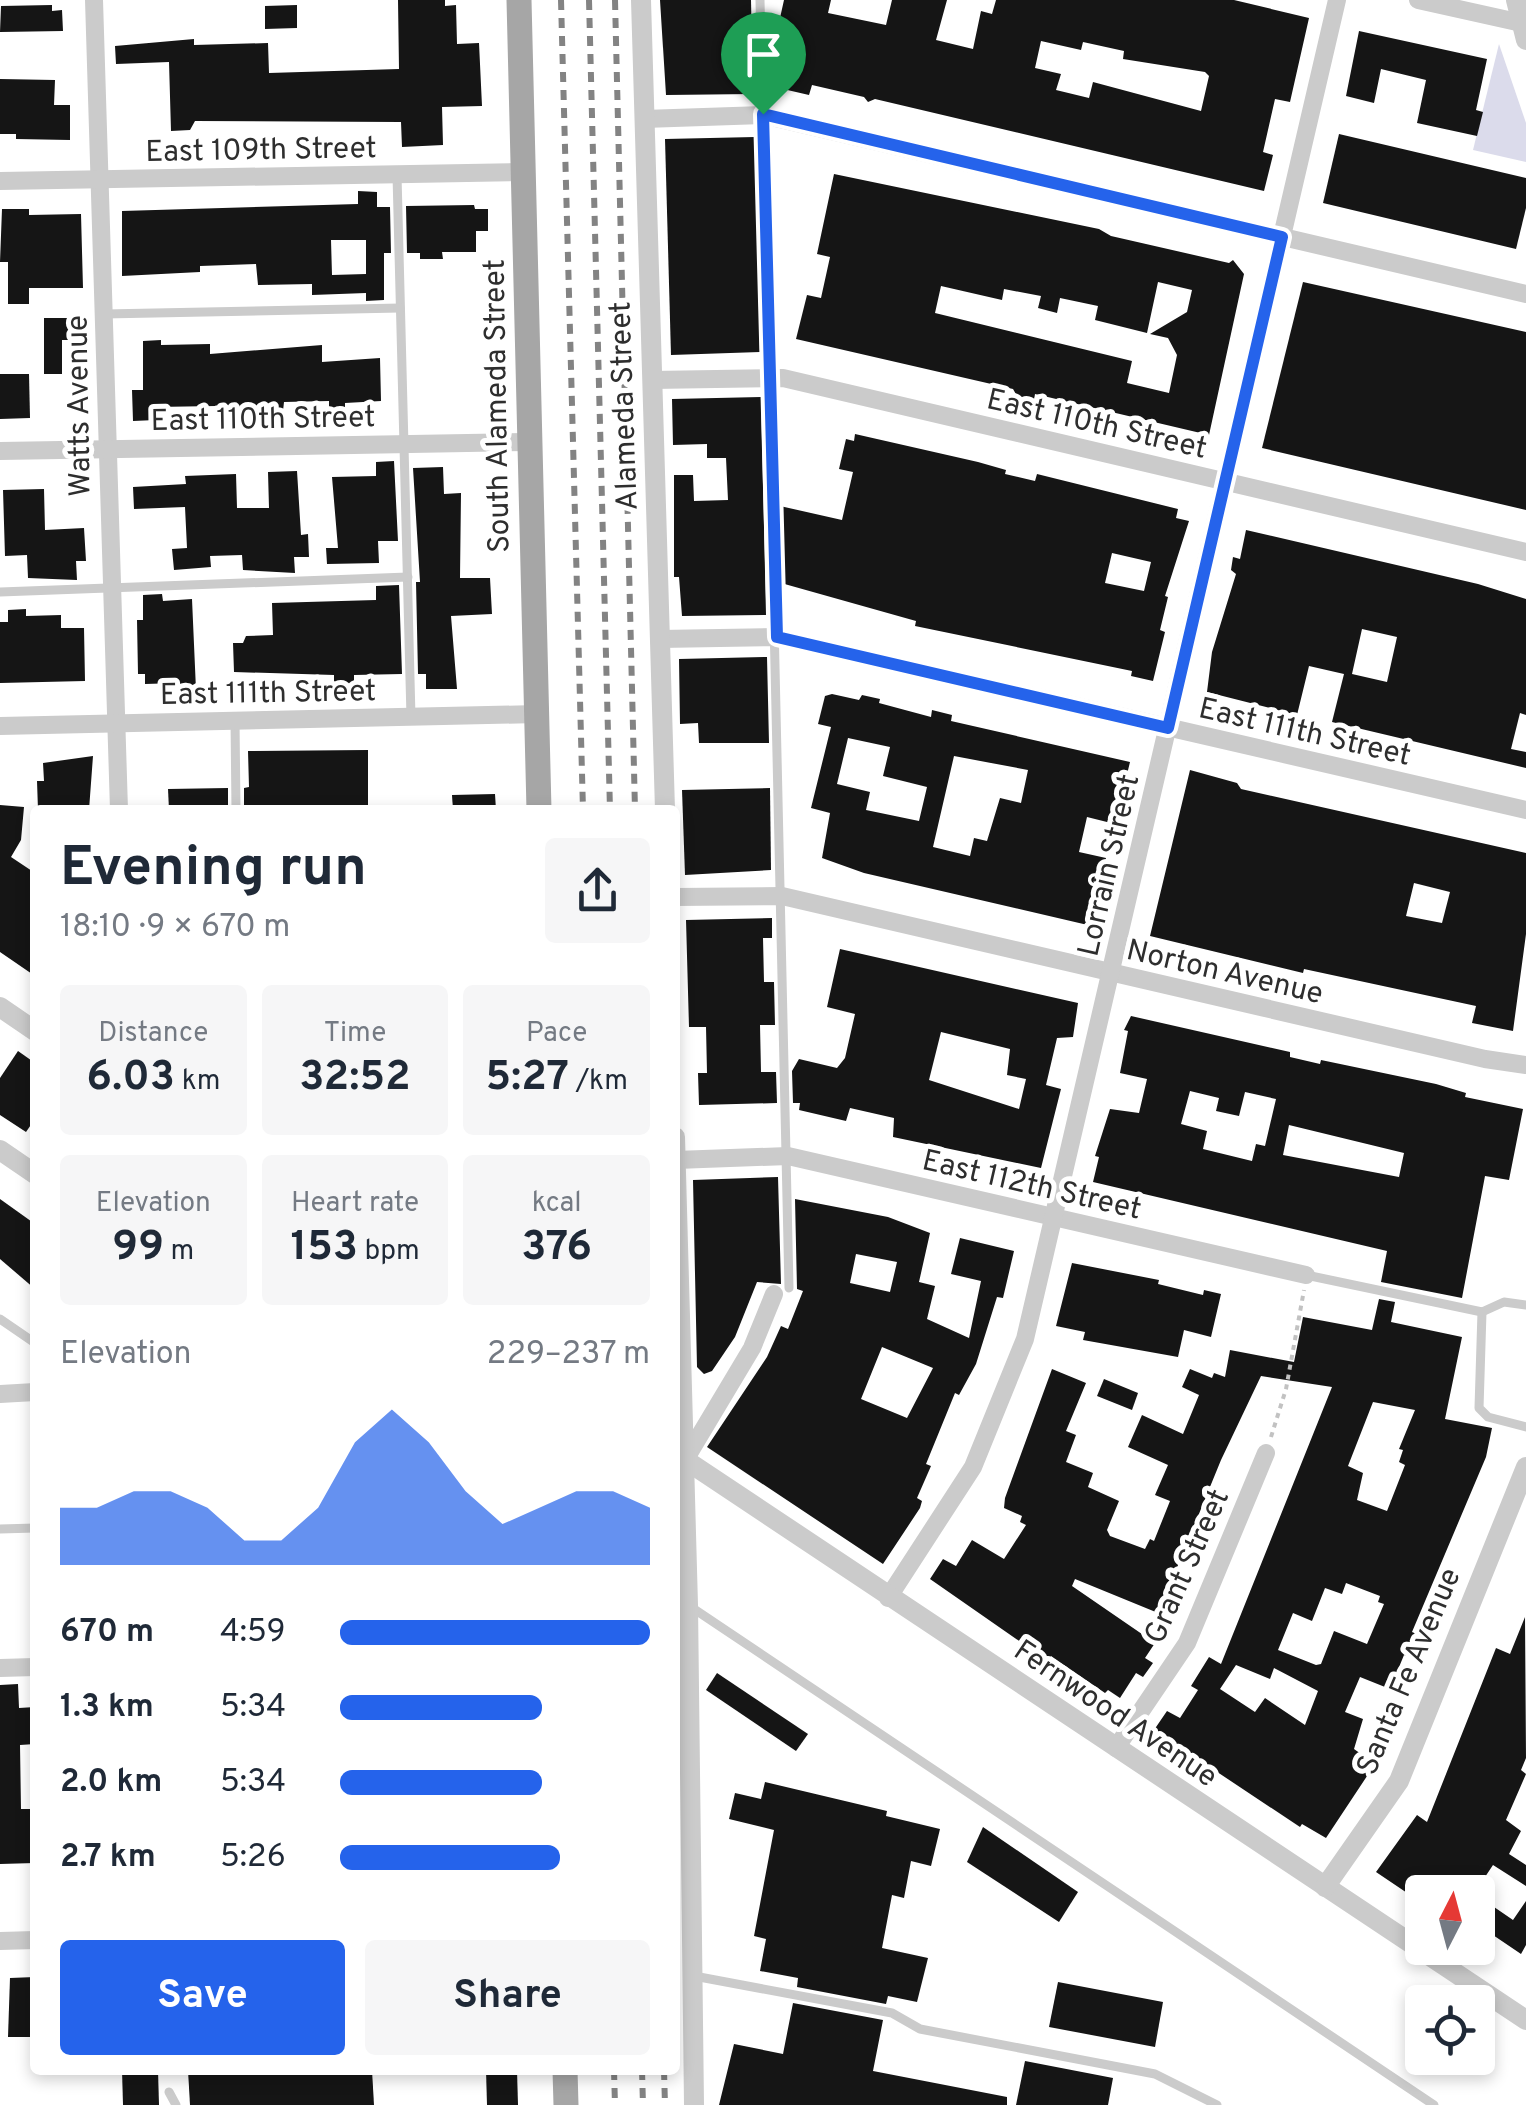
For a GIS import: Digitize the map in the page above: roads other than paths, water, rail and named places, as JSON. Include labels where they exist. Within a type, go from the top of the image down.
[{"type":"main road","name":"South Alameda Street","points":[[518,0],[539,805]]},
{"type":"main road","points":[[566,2075],[566,2105]]},
{"type":"street","name":"Watts Avenue","points":[[94,0],[119,805]]},
{"type":"street","name":"Alameda Street","points":[[641,0],[665,805]]},
{"type":"street","name":"Lorrain Street","points":[[888,1598],[973,1467],[1024,1338],[1337,0]]},
{"type":"street","points":[[1418,0],[1524,29]]},
{"type":"street","points":[[1516,0],[1524,29]]},
{"type":"street","points":[[644,119],[763,114],[1526,294]]},
{"type":"street","name":"East 109th Street","points":[[0,181],[523,172]]},
{"type":"street","name":"East 110th Street","points":[[652,380],[768,376],[1526,552]]},
{"type":"street","name":"East 110th Street","points":[[0,451],[528,442]]},
{"type":"street","name":"East 111th Street","points":[[660,639],[777,637],[1526,810]]},
{"type":"street","name":"East 111th Street","points":[[0,726],[537,714]]},
{"type":"street","name":"Norton Avenue","points":[[680,897],[782,896],[1485,1060],[1526,1064]]},
{"type":"street","points":[[0,1007],[30,1028]]},
{"type":"street","points":[[0,1150],[30,1171]]},
{"type":"street","name":"East 112th Street","points":[[680,1160],[788,1156],[1306,1276]]},
{"type":"street","points":[[694,2105],[688,1605],[680,1456],[752,1348],[782,1290]]},
{"type":"street","points":[[0,1394],[30,1392]]},
{"type":"street","name":"Grant Street","points":[[1116,1748],[1187,1644],[1266,1453]]},
{"type":"street","name":"Fernwood Avenue","points":[[680,1456],[1526,2020]]},
{"type":"street","name":"Santa Fe Avenue","points":[[1326,1887],[1399,1781],[1526,1467]]},
{"type":"street","points":[[0,1668],[30,1667]]},
{"type":"street","points":[[0,1941],[30,1940]]},
{"type":"lane","points":[[760,0],[788,1156],[782,1290]]},
{"type":"lane","points":[[397,174],[411,717]]},
{"type":"lane","points":[[104,314],[400,308]]},
{"type":"lane","points":[[0,592],[408,577]]},
{"type":"lane","points":[[236,720],[236,805]]},
{"type":"lane","name":"East 112th Street","points":[[1306,1276],[1482,1312]]},
{"type":"lane","points":[[1526,1305],[1504,1302],[1482,1312],[1478,1404],[1488,1417],[1526,1427]]},
{"type":"lane","points":[[0,1319],[30,1339]]},
{"type":"lane","points":[[0,1529],[30,1528]]},
{"type":"lane","points":[[688,1605],[1434,2105]]},
{"type":"lane","points":[[692,1976],[892,2013],[920,2029],[1154,2074],[1217,2105]]},
{"type":"lane","points":[[169,2092],[176,2105]]},
{"type":"railway","points":[[561,0],[583,805]]},
{"type":"railway","points":[[589,0],[610,805]]},
{"type":"railway","points":[[615,0],[635,805]]},
{"type":"railway","points":[[614,2075],[615,2105]]},
{"type":"railway","points":[[642,2075],[643,2105]]},
{"type":"railway","points":[[664,2075],[665,2105]]}]
